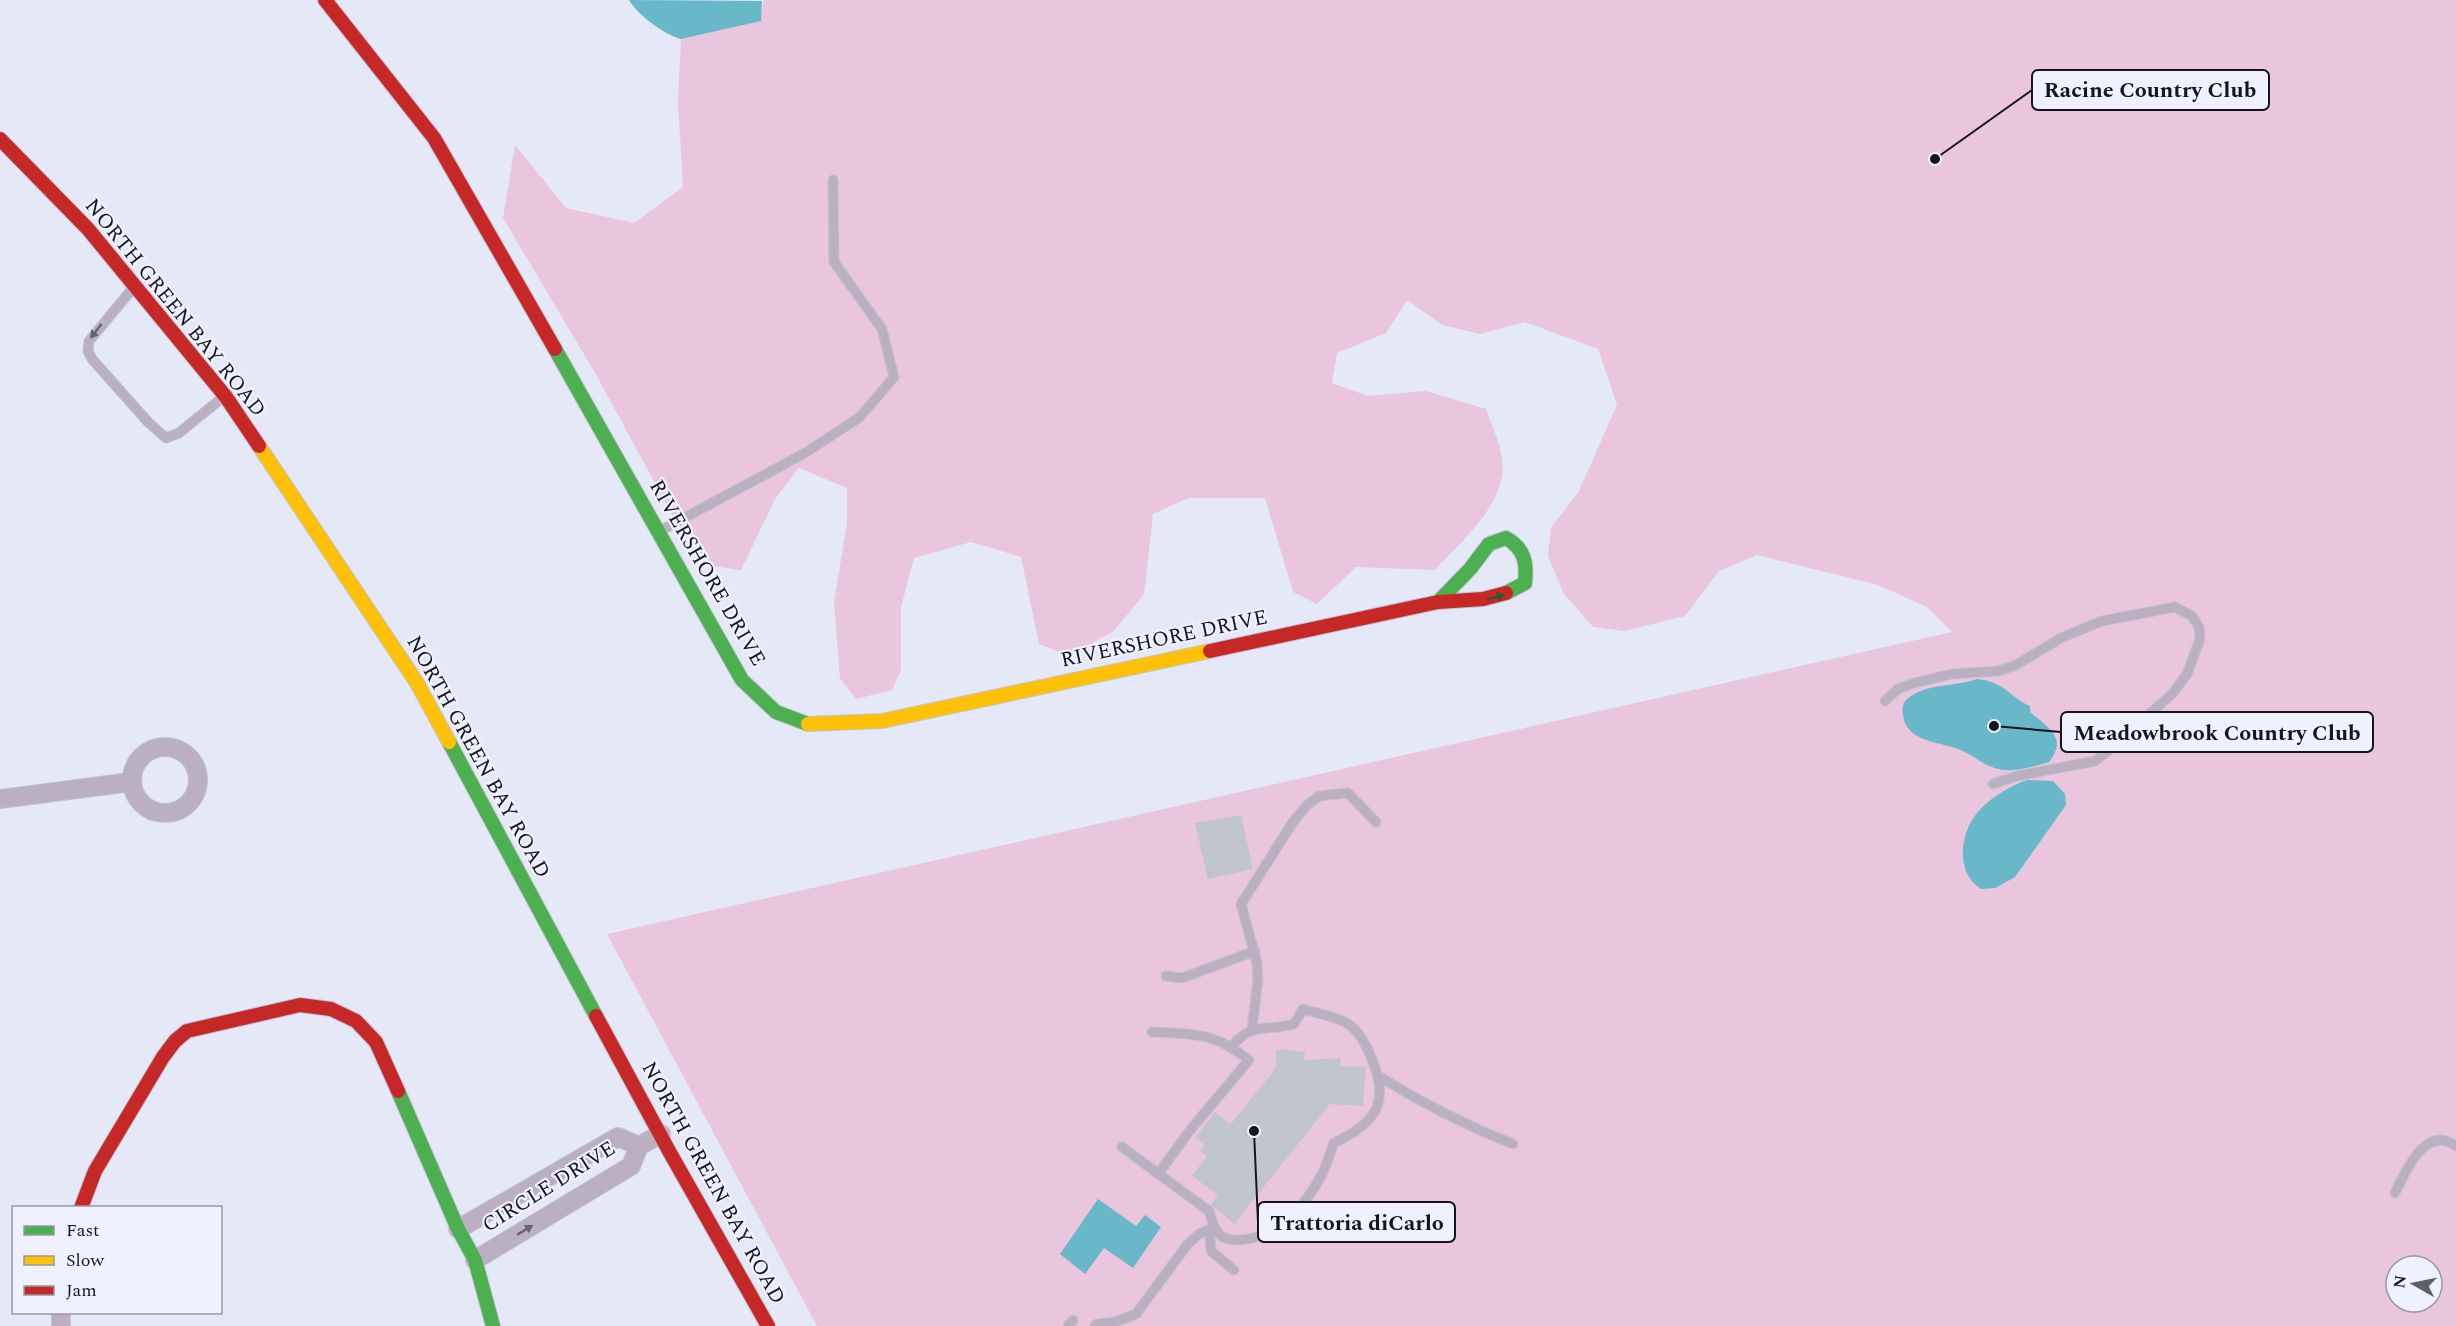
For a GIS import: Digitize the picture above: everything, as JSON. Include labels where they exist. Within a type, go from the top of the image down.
[{"type":"street","name":"RIVERSHORE DRIVE","points":[[325,0],[434,138],[510,268],[742,680],[776,712],[811,725],[882,721],[1438,602],[1484,600],[1510,593],[1525,583],[1527,560],[1517,543],[1506,538],[1489,544],[1470,569],[1438,602]]},
{"type":"street","name":"NORTH GREEN BAY ROAD","points":[[0,139],[54,193],[135,286],[225,396],[417,683],[660,1134],[768,1326]]},
{"type":"street","points":[[0,799],[131,782]]},
{"type":"street","points":[[82,1206],[95,1171],[163,1057],[175,1041],[187,1031],[300,1005],[332,1009],[356,1021],[376,1041],[458,1229],[475,1260],[493,1326]]},
{"type":"street","name":"CIRCLE DRIVE","points":[[475,1260],[631,1166],[639,1146],[660,1134]]},
{"type":"street","name":"CIRCLE DRIVE","points":[[458,1229],[618,1137],[639,1146]]},
{"type":"lane","points":[[658,532],[814,447],[860,417],[894,377],[882,329],[834,262],[833,180]]},
{"type":"lane","points":[[135,286],[89,341],[87,351],[92,359],[148,422],[166,438],[178,433],[225,396]]},
{"type":"lane","points":[[1885,701],[1898,689],[1914,683],[1952,674],[1998,671],[2016,665],[2061,638],[2102,621],[2175,607],[2192,616],[2199,627],[2200,639],[2187,674],[2174,693],[2108,751],[2095,761],[2017,776],[1993,784]]},
{"type":"lane","points":[[1252,1029],[1258,979],[1255,951],[1241,904],[1293,822],[1307,805],[1319,796],[1348,793],[1376,822]]},
{"type":"lane","points":[[1166,976],[1182,978],[1255,951]]},
{"type":"lane","points":[[1122,1147],[1209,1211],[1213,1228],[1219,1235],[1233,1240],[1247,1239],[1278,1226],[1295,1211],[1322,1174],[1334,1143],[1368,1123],[1378,1104],[1380,1077],[1368,1050],[1352,1026],[1339,1019],[1303,1009],[1294,1024],[1283,1028],[1252,1029],[1232,1046]]},
{"type":"lane","points":[[1152,1032],[1191,1034],[1218,1039],[1232,1046],[1249,1060],[1158,1174]]},
{"type":"lane","points":[[1380,1077],[1478,1130],[1513,1144]]},
{"type":"lane","points":[[2395,1193],[2419,1152],[2429,1142],[2440,1140],[2456,1146]]},
{"type":"lane","points":[[1213,1228],[1209,1239],[1211,1251],[1234,1270]]},
{"type":"lane","points":[[1095,1326],[1137,1314],[1187,1245],[1199,1234],[1213,1228]]},
{"type":"shaded area","points":[[764,0],[2456,0],[2456,1326],[817,1326],[607,934],[1952,632],[1927,607],[1878,585],[1757,555],[1719,571],[1685,616],[1624,631],[1593,627],[1564,594],[1548,556],[1551,528],[1579,491],[1617,405],[1598,349],[1525,322],[1480,334],[1442,325],[1407,300],[1386,333],[1337,353],[1332,383],[1368,396],[1426,391],[1486,409],[1502,458],[1502,474],[1498,490],[1491,505],[1470,533],[1435,570],[1356,567],[1317,604],[1293,592],[1265,498],[1188,498],[1153,514],[1144,594],[1114,631],[1069,656],[1039,644],[1021,557],[971,542],[914,558],[901,607],[901,670],[892,690],[856,699],[840,678],[834,602],[847,523],[847,488],[799,468],[775,499],[741,570],[712,566],[679,527],[594,371],[503,218],[515,145],[566,208],[634,223],[683,187],[678,101],[681,39],[760,21]]},
{"type":"water","points":[[629,0],[762,1],[761,21],[681,39],[652,23]]},
{"type":"water","points":[[1977,679],[2000,686],[2030,706],[2030,712],[2054,734],[2057,746],[2049,762],[2021,769],[1998,769],[1963,751],[1919,737],[1906,725],[1903,705],[1914,694],[1922,690]]},
{"type":"water","points":[[2028,780],[2053,781],[2065,794],[2066,805],[2015,877],[1995,888],[1981,889],[1973,883],[1964,865],[1965,835],[1974,817],[1991,800]]},
{"type":"water","points":[[1098,1199],[1136,1226],[1145,1215],[1161,1227],[1133,1268],[1104,1248],[1085,1274],[1060,1254]]},
{"type":"building","points":[[1241,815],[1253,869],[1208,879],[1195,823]]},
{"type":"building","points":[[1276,1049],[1305,1052],[1304,1060],[1340,1058],[1341,1066],[1366,1067],[1363,1106],[1330,1104],[1234,1224],[1211,1205],[1218,1195],[1192,1176],[1207,1156],[1200,1151],[1205,1145],[1195,1138],[1215,1112],[1230,1125],[1276,1068]]},
{"type":"traffic: fast","points":[[555,349],[742,680],[776,712],[808,724]]},
{"type":"traffic: fast","points":[[1438,602],[1470,569],[1489,544],[1506,538],[1521,552],[1526,569],[1525,583],[1506,593]]},
{"type":"traffic: fast","points":[[449,742],[596,1016]]},
{"type":"traffic: fast","points":[[398,1091],[458,1229],[475,1260],[493,1326]]},
{"type":"traffic: slow","points":[[259,446],[417,683],[449,742]]},
{"type":"traffic: slow","points":[[808,724],[882,721],[1210,651]]},
{"type":"traffic: jam","points":[[325,0],[434,138],[555,349]]},
{"type":"traffic: jam","points":[[0,139],[88,229],[226,397],[259,446]]},
{"type":"traffic: jam","points":[[1210,651],[1438,602],[1483,599],[1506,593]]},
{"type":"traffic: jam","points":[[82,1206],[95,1171],[163,1057],[175,1041],[187,1031],[300,1005],[331,1009],[356,1021],[376,1042],[398,1091]]},
{"type":"traffic: jam","points":[[596,1016],[768,1326]]},
{"type":"place","name":"Racine Country Club","points":[[1935,159]]},
{"type":"place","name":"Meadowbrook Country Club","points":[[1994,726]]},
{"type":"place","name":"Trattoria diCarlo","points":[[1254,1131]]}]
